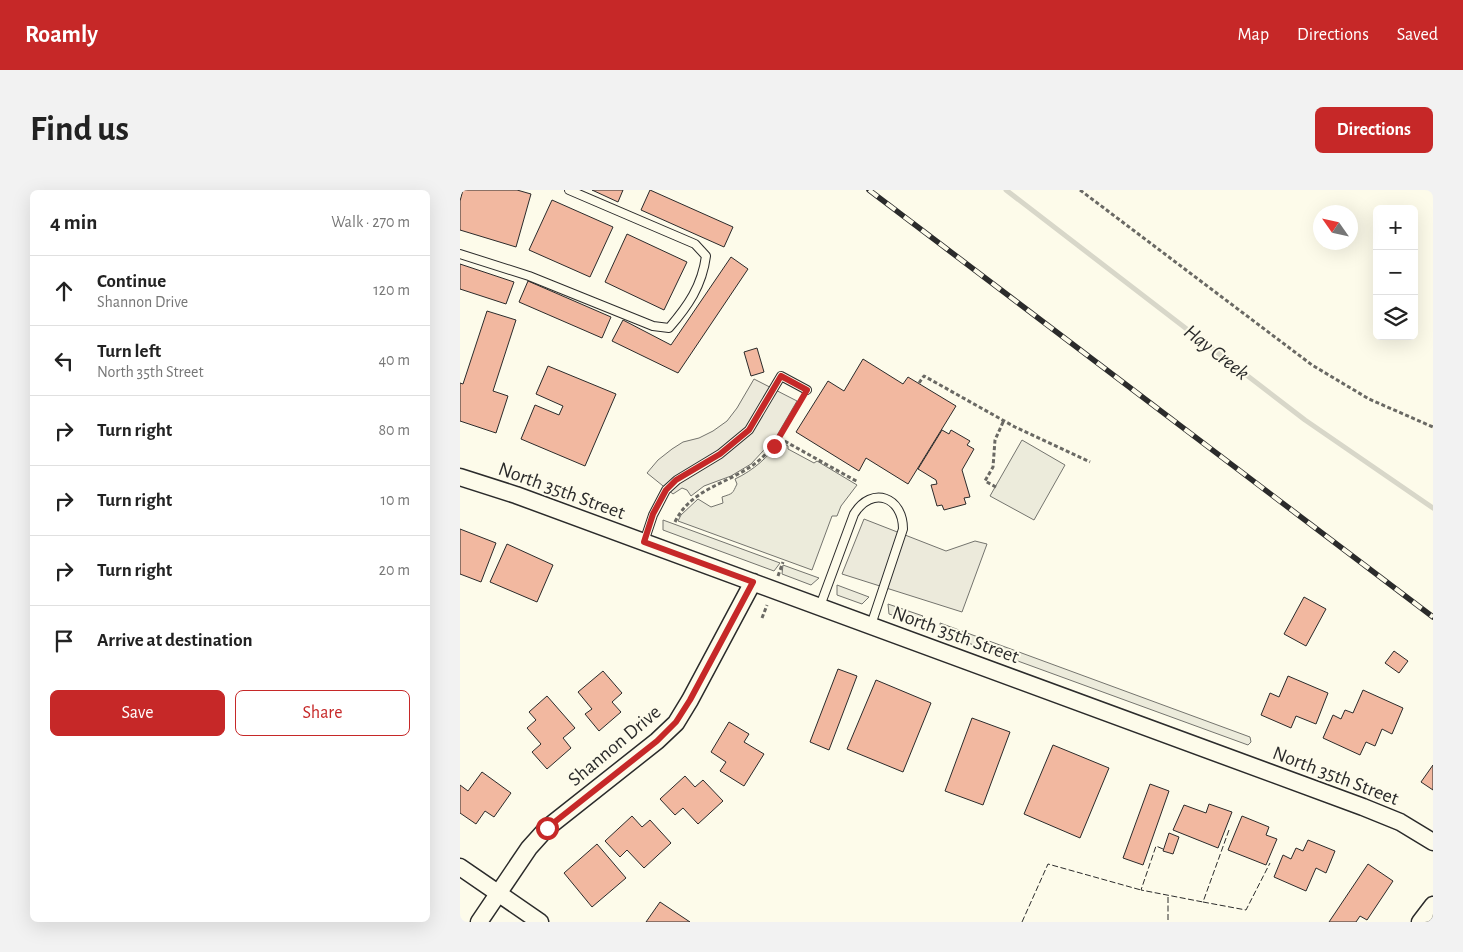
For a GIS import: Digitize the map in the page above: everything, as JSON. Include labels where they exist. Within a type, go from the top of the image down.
[{"type":"street","name":"North 35th Street","points":[[460,477],[516,495],[820,606],[1363,807],[1400,822],[1433,842]]},
{"type":"street","name":"Shannon Drive","points":[[479,922],[530,848],[547,828],[657,741],[676,722],[690,700],[753,582]]},
{"type":"street","points":[[460,867],[540,922]]},
{"type":"street","points":[[1420,922],[1433,906]]},
{"type":"lane","points":[[460,254],[529,276],[653,326],[668,328],[684,311],[703,275],[706,256],[695,244],[569,190]]},
{"type":"lane","points":[[644,542],[653,514],[666,490],[676,480],[720,454],[749,430],[781,376],[807,390]]},
{"type":"lane","points":[[820,606],[854,514],[870,498],[886,499],[894,503],[900,510],[903,529],[871,625]]},
{"type":"path","points":[[1080,190],[1319,369],[1369,399],[1433,427]]},
{"type":"path","points":[[919,383],[924,376],[1004,420],[1090,462]]},
{"type":"path","points":[[674,522],[689,502],[708,488],[730,480],[746,470],[767,453],[779,438],[807,390]]},
{"type":"path","points":[[996,487],[985,481],[993,467],[995,440],[1004,420]]},
{"type":"path","points":[[779,438],[858,482]]},
{"type":"shaded area","points":[[754,379],[797,401],[776,437],[751,464],[731,476],[704,486],[691,496],[687,490],[682,488],[673,494],[647,473],[658,460],[672,449],[683,442],[699,438],[713,431],[727,421]]},
{"type":"shaded area","points":[[1022,440],[1065,465],[1034,520],[990,496]]},
{"type":"shaded area","points":[[780,441],[788,446],[788,449],[814,463],[817,461],[857,485],[841,506],[837,516],[832,516],[812,570],[678,521],[681,515],[698,499],[711,507],[723,503],[722,497],[731,494],[737,484],[735,479],[760,463]]},
{"type":"shaded area","points":[[864,519],[946,551],[975,541],[987,544],[962,612],[842,574]]},
{"type":"shaded area","points":[[663,520],[780,563],[774,571],[663,530]]},
{"type":"shaded area","points":[[783,565],[819,578],[811,585],[782,574]]},
{"type":"shaded area","points":[[837,585],[869,597],[862,604],[837,595]]},
{"type":"shaded area","points":[[888,604],[923,616],[916,623],[889,614]]},
{"type":"shaded area","points":[[940,623],[1250,737],[1251,742],[1248,745],[941,633]]},
{"type":"building","points":[[463,190],[517,190],[531,194],[516,247],[460,230],[460,201]]},
{"type":"building","points":[[592,190],[623,190],[618,202]]},
{"type":"building","points":[[650,190],[733,227],[724,247],[641,210]]},
{"type":"building","points":[[552,200],[613,227],[590,277],[529,250]]},
{"type":"building","points":[[627,234],[687,262],[664,310],[605,282]]},
{"type":"building","points":[[731,257],[748,269],[678,373],[612,341],[623,320],[671,345]]},
{"type":"building","points":[[460,264],[514,282],[506,304],[460,289]]},
{"type":"building","points":[[528,281],[611,317],[602,338],[519,302]]},
{"type":"building","points":[[487,311],[516,320],[493,391],[508,396],[496,433],[460,421],[460,383],[463,384]]},
{"type":"building","points":[[757,348],[764,372],[751,376],[744,352]]},
{"type":"building","points":[[863,359],[903,384],[908,377],[956,406],[908,484],[866,458],[859,471],[796,432],[828,381],[844,391]]},
{"type":"building","points":[[548,366],[616,394],[585,466],[521,439],[535,405],[559,415],[563,406],[536,394]]},
{"type":"building","points":[[942,430],[949,434],[951,430],[970,441],[967,445],[974,449],[962,470],[970,497],[964,498],[966,504],[944,510],[942,505],[937,506],[931,485],[937,484],[936,480],[918,469]]},
{"type":"building","points":[[460,529],[496,543],[481,582],[460,574]]},
{"type":"building","points":[[507,544],[553,565],[537,602],[490,582]]},
{"type":"building","points":[[1304,597],[1326,609],[1306,646],[1284,634]]},
{"type":"building","points":[[1394,651],[1408,661],[1399,673],[1385,663]]},
{"type":"building","points":[[838,669],[857,676],[829,750],[810,742]]},
{"type":"building","points":[[603,671],[622,693],[612,702],[621,712],[599,731],[585,714],[592,709],[578,692]]},
{"type":"building","points":[[1288,676],[1328,693],[1316,724],[1296,716],[1291,728],[1261,715],[1270,693],[1279,697]]},
{"type":"building","points":[[876,680],[931,703],[903,772],[847,749]]},
{"type":"building","points":[[1363,690],[1403,708],[1392,734],[1382,729],[1375,746],[1366,742],[1360,755],[1323,738],[1333,715],[1341,719],[1345,710],[1353,713]]},
{"type":"building","points":[[547,696],[575,728],[563,738],[571,748],[547,769],[532,752],[541,744],[527,728],[536,720],[529,712]]},
{"type":"building","points":[[972,718],[1010,732],[983,805],[945,791]]},
{"type":"building","points":[[729,722],[749,734],[744,742],[764,754],[744,786],[720,771],[726,762],[711,752]]},
{"type":"building","points":[[1053,745],[1109,768],[1080,838],[1024,814]]},
{"type":"building","points":[[1433,765],[1433,790],[1421,782]]},
{"type":"building","points":[[482,772],[511,793],[494,817],[485,811],[476,824],[460,813],[460,785],[468,791]]},
{"type":"building","points":[[685,776],[695,787],[703,780],[723,801],[698,824],[683,808],[675,815],[660,799]]},
{"type":"building","points":[[1150,784],[1169,791],[1143,865],[1123,858]]},
{"type":"building","points":[[1209,804],[1232,812],[1218,848],[1173,830],[1184,805],[1206,813]]},
{"type":"building","points":[[632,816],[642,827],[650,820],[671,843],[644,868],[627,850],[620,857],[605,841]]},
{"type":"building","points":[[1242,816],[1269,827],[1266,835],[1277,839],[1266,865],[1228,850]]},
{"type":"building","points":[[1169,833],[1179,837],[1173,854],[1163,851]]},
{"type":"building","points":[[1308,840],[1335,851],[1326,873],[1316,868],[1306,891],[1274,877],[1283,855],[1291,859],[1296,848],[1303,851]]},
{"type":"building","points":[[597,844],[626,878],[592,907],[564,873]]},
{"type":"building","points":[[1368,864],[1393,881],[1367,920],[1360,916],[1356,922],[1329,922]]},
{"type":"building","points":[[660,902],[690,922],[646,922]]},
{"type":"waterway","name":"Hay Creek","points":[[1006,190],[1305,420],[1433,508]]},
{"type":"railway","points":[[869,190],[1433,617]]},
{"type":"fence","points":[[1229,830],[1203,902],[1246,910],[1270,863]]},
{"type":"fence","points":[[1163,849],[1156,846],[1141,890],[1203,902]]},
{"type":"fence","points":[[1022,922],[1048,864],[1141,890]]},
{"type":"fence","points":[[1168,897],[1168,922]]},
{"type":"route","points":[[547,828],[657,741],[676,722],[684,712],[753,582],[644,542],[653,514],[666,490],[676,480],[720,454],[749,430],[781,376],[807,390],[774,446]]}]
